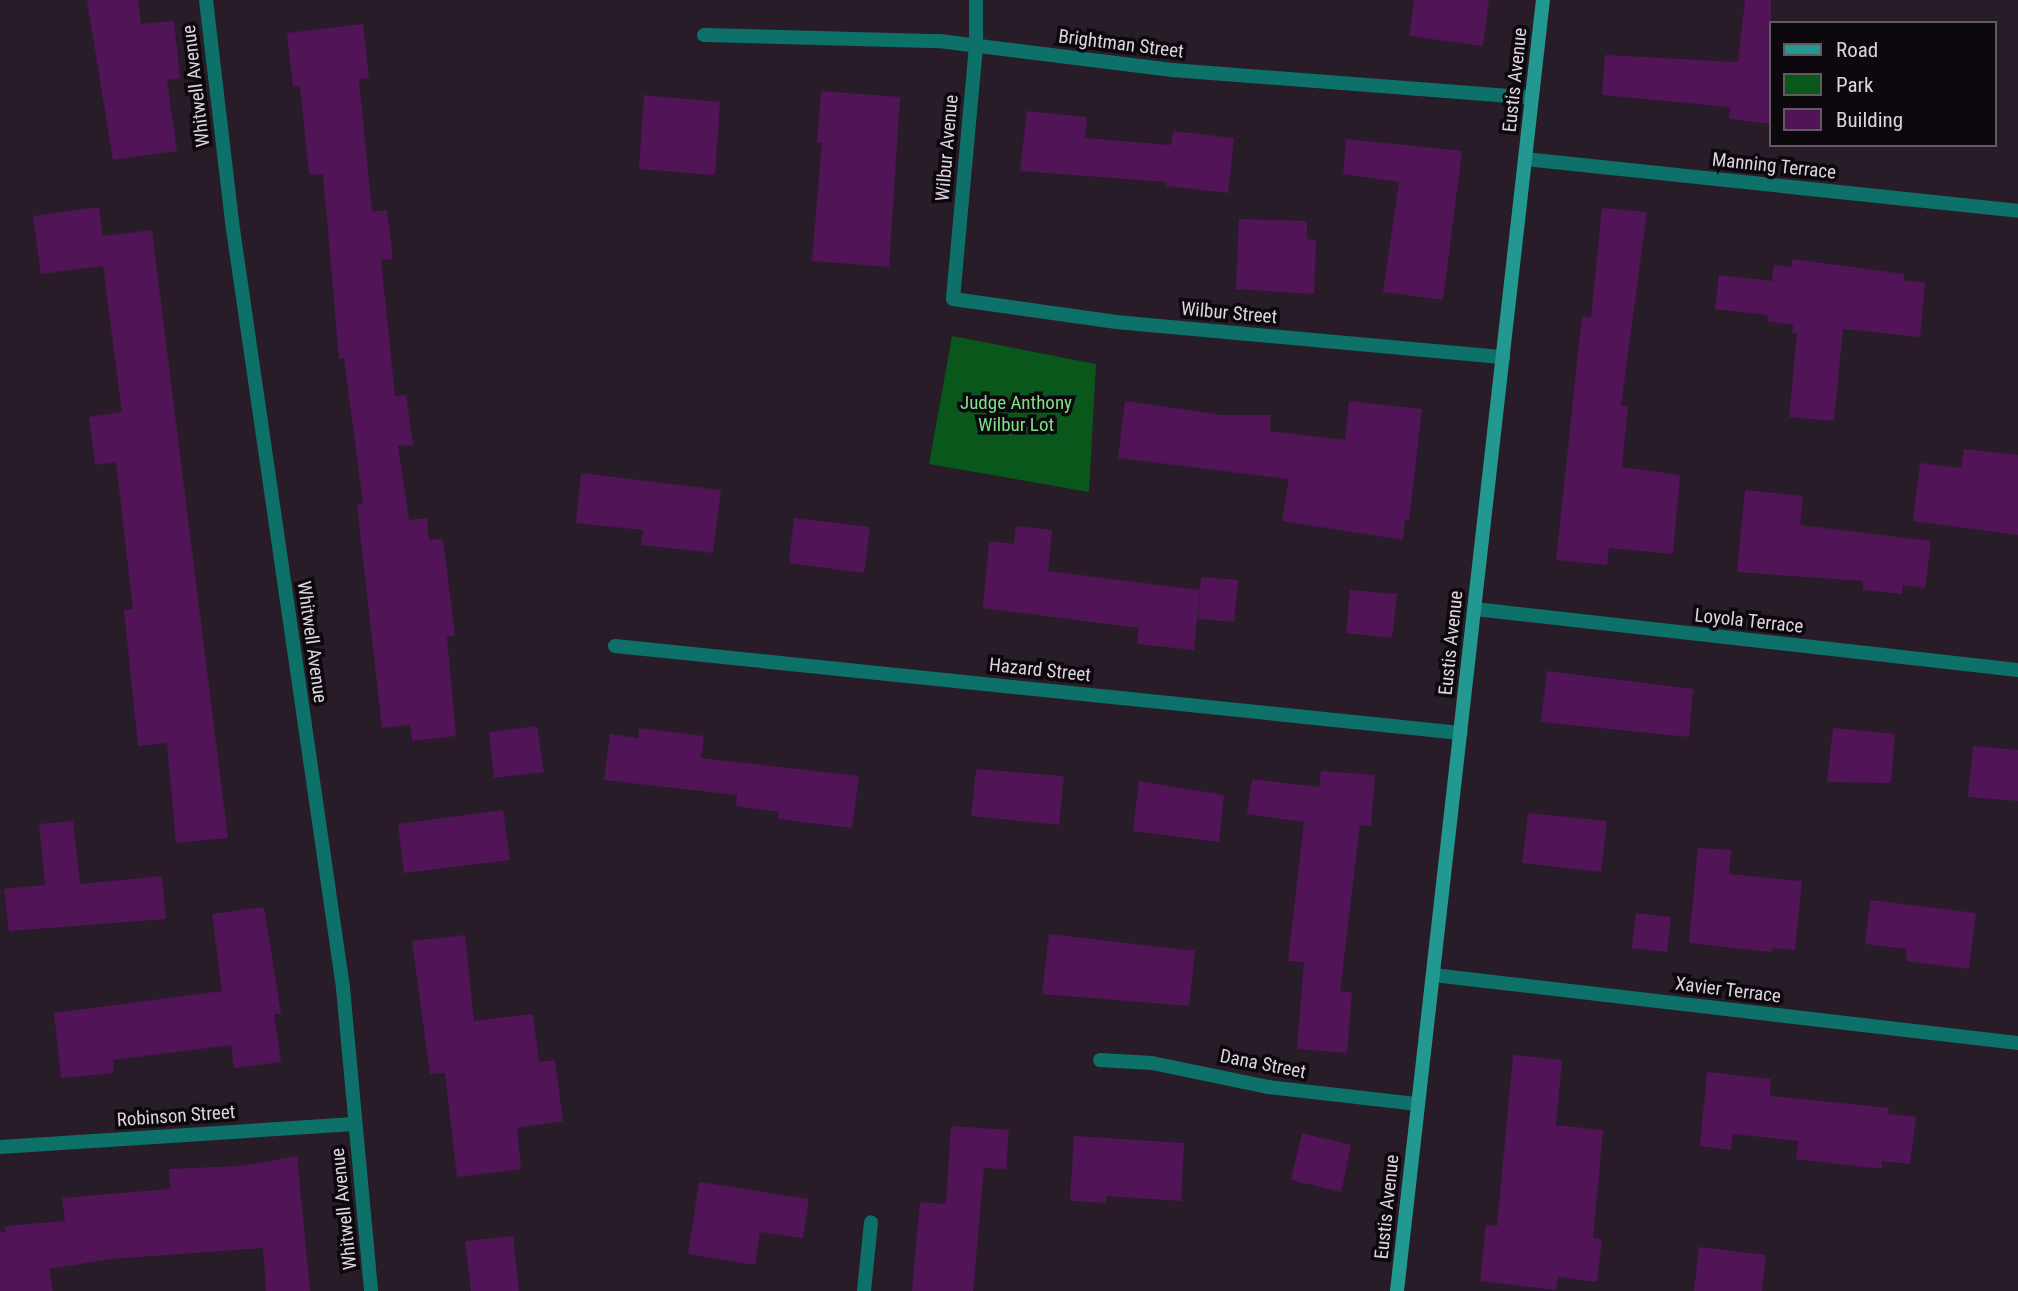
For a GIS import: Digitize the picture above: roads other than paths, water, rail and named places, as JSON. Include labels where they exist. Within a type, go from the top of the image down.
[{"type":"street","name":"Whitwell Avenue","points":[[206,0],[232,222],[343,988],[371,1291]]},
{"type":"street","name":"Wilbur Avenue","points":[[953,299],[976,46],[976,0]]},
{"type":"street","name":"Eustis Avenue","points":[[1398,1291],[1543,0]]},
{"type":"street","name":"Brightman Street","points":[[705,35],[939,41],[1172,70],[1532,98]]},
{"type":"street","name":"Manning Terrace","points":[[1525,159],[2018,211]]},
{"type":"street","name":"Wilbur Street","points":[[953,299],[1116,322],[1503,357]]},
{"type":"street","name":"Loyola Terrace","points":[[1475,609],[2018,670]]},
{"type":"street","name":"Hazard Street","points":[[615,646],[1461,733]]},
{"type":"street","name":"Xavier Terrace","points":[[1433,975],[2018,1043]]},
{"type":"street","name":"Dana Street","points":[[1100,1060],[1152,1063],[1268,1087],[1419,1104]]},
{"type":"street","name":"Robinson Street","points":[[0,1147],[354,1124]]},
{"type":"street","points":[[864,1291],[871,1222]]},
{"type":"park label","name":"Judge Anthony Wilbur Lot","points":[[1016,414]]}]
